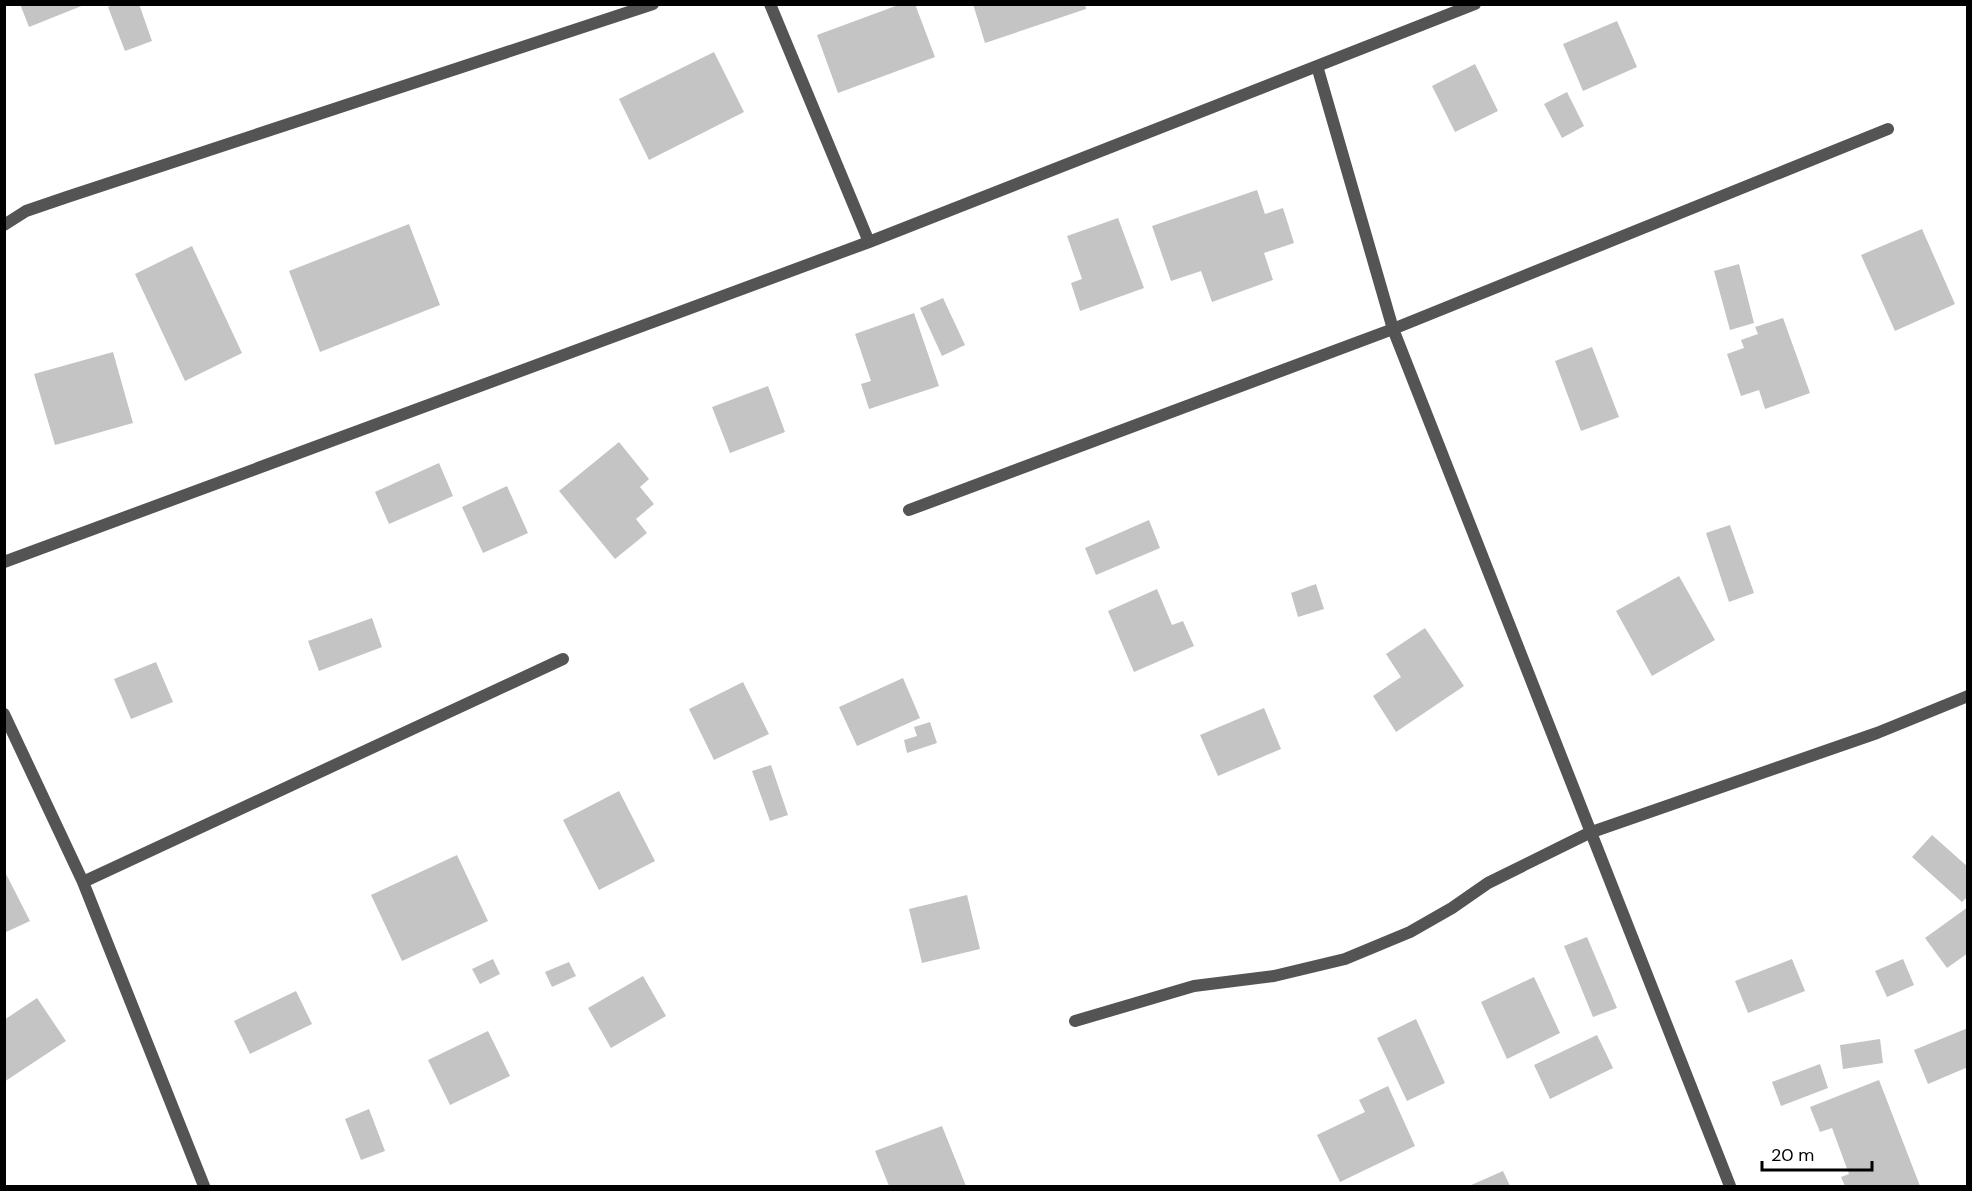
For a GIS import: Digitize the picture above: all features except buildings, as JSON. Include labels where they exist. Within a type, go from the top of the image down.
[{"type":"street","points":[[4,225],[26,211],[67,196],[653,4]]},
{"type":"street","points":[[770,4],[869,242]]},
{"type":"street","points":[[4,562],[869,242],[1475,4]]},
{"type":"street","points":[[1317,66],[1393,329],[1730,1186]]},
{"type":"street","points":[[909,510],[1393,329],[1888,129]]},
{"type":"street","points":[[83,882],[563,659]]},
{"type":"street","points":[[1075,1021],[1194,986],[1274,976],[1346,959],[1410,932],[1452,908],[1488,883],[1589,832],[1877,733],[1968,696]]},
{"type":"street","points":[[4,714],[83,882],[204,1186]]}]
